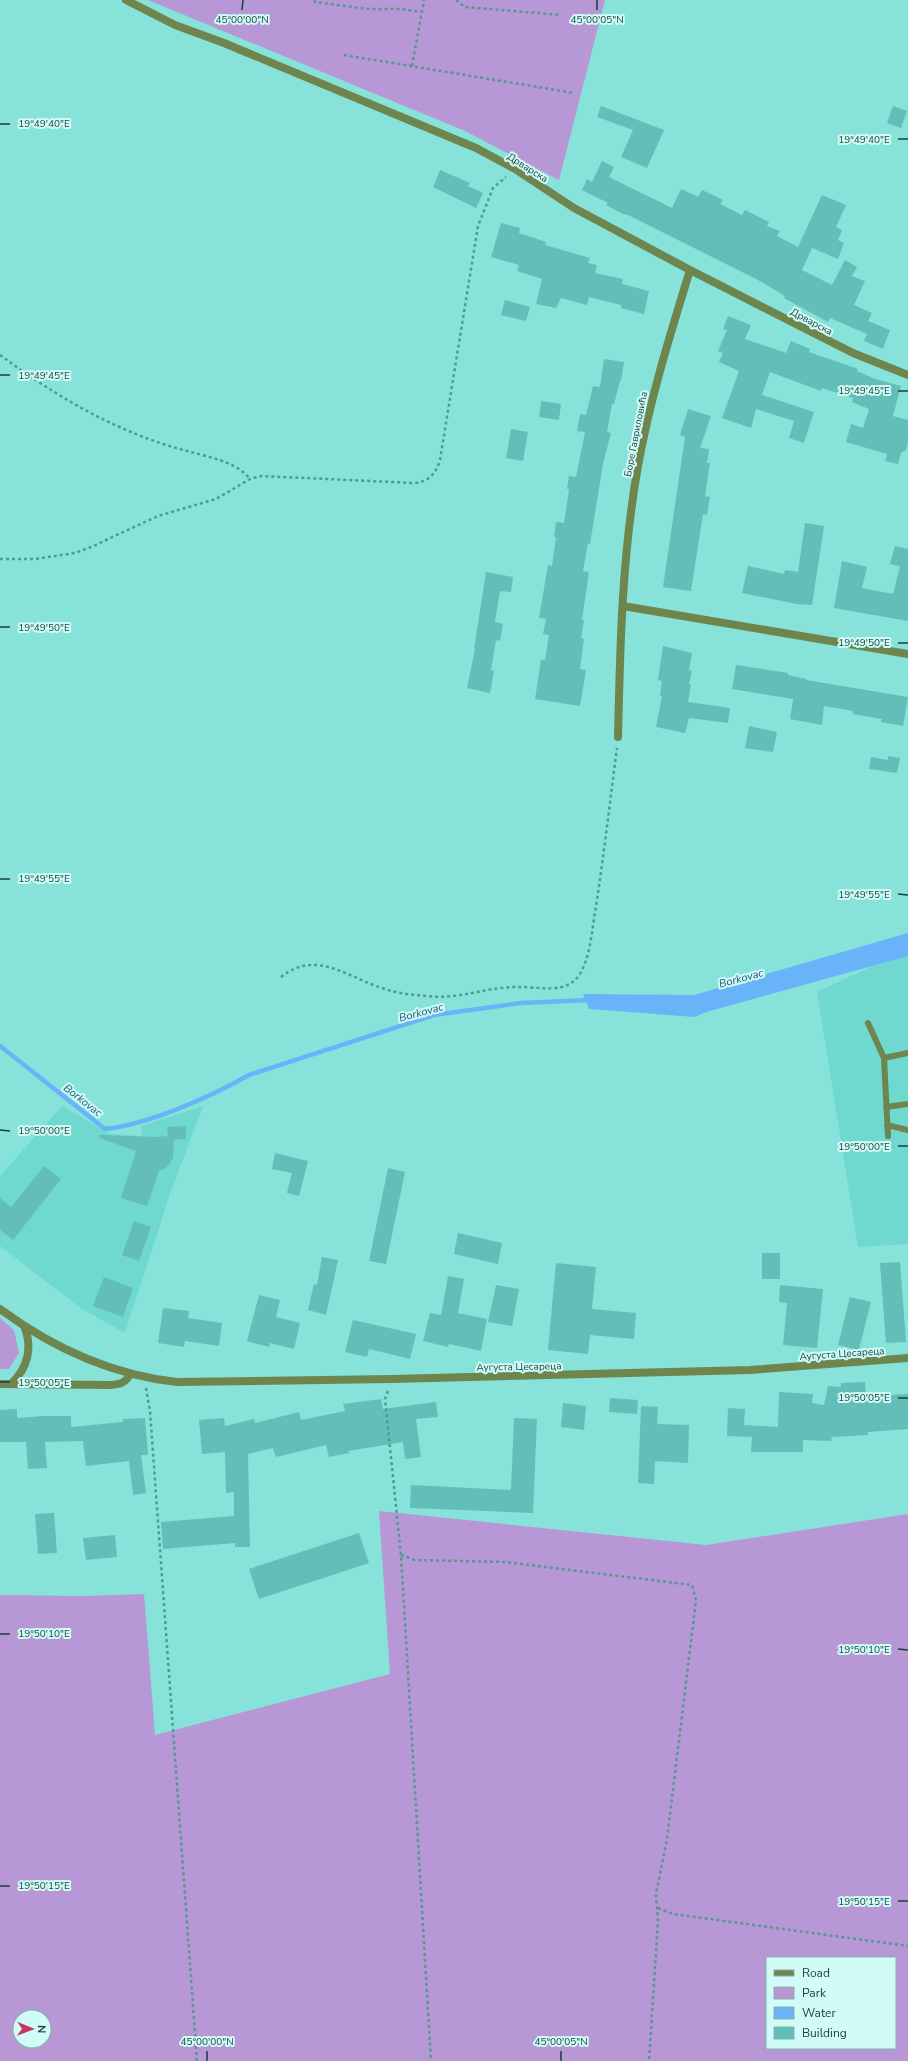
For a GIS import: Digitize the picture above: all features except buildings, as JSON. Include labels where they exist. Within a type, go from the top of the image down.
[{"type":"street","name":"Дрварска","points":[[126,0],[175,25],[224,43],[476,148],[515,169],[574,208],[690,270],[853,353],[908,376]]},
{"type":"street","name":"Боре Гавриловића","points":[[618,737],[623,606],[629,535],[638,467],[654,391],[690,270]]},
{"type":"street","points":[[623,606],[908,654]]},
{"type":"street","name":"Аугуста Цесареца","points":[[0,1309],[24,1326],[79,1356],[130,1374],[144,1377],[197,1382],[392,1379],[750,1370],[908,1358]]},
{"type":"street","points":[[12,1384],[22,1371],[28,1354],[28,1337],[24,1326]]},
{"type":"street","points":[[0,1384],[111,1385],[123,1383],[128,1380],[130,1374]]},
{"type":"lane","points":[[868,1023],[884,1058],[888,1136]]},
{"type":"lane","points":[[884,1058],[908,1053]]},
{"type":"lane","points":[[886,1107],[908,1104]]},
{"type":"lane","points":[[887,1125],[908,1130]]},
{"type":"path","points":[[315,0],[314,2],[368,9],[400,9],[422,12]]},
{"type":"path","points":[[412,66],[424,0]]},
{"type":"path","points":[[456,0],[465,7],[561,15]]},
{"type":"path","points":[[344,55],[574,93]]},
{"type":"path","points":[[0,560],[35,559],[75,553],[91,548],[158,516],[216,499],[250,479],[261,476],[414,483],[425,481],[434,473],[440,460],[478,226],[493,188],[515,169]]},
{"type":"path","points":[[0,355],[46,388],[96,416],[157,443],[237,467],[250,479]]},
{"type":"path","points":[[281,977],[290,970],[302,966],[311,965],[331,967],[382,988],[406,994],[438,997],[471,995],[513,987],[566,987],[574,981],[585,961],[594,914],[618,737]]},
{"type":"path","points":[[144,1377],[150,1411],[197,2061]]},
{"type":"path","points":[[392,1379],[385,1399],[401,1555],[431,2061]]},
{"type":"path","points":[[401,1555],[415,1560],[505,1562],[692,1585],[696,1600],[667,1839],[656,1894],[658,1921],[649,2061]]},
{"type":"path","points":[[658,1908],[673,1914],[908,1946]]},
{"type":"shaded area","points":[[908,955],[908,1244],[858,1247],[817,992],[885,960]]},
{"type":"shaded area","points":[[62,1106],[110,1134],[142,1136],[141,1126],[203,1106],[170,1194],[125,1333],[82,1309],[0,1246],[0,1176]]},
{"type":"green space","points":[[148,0],[605,0],[559,180],[465,131]]},
{"type":"green space","points":[[0,1318],[14,1330],[19,1353],[9,1369],[0,1369]]},
{"type":"green space","points":[[379,1511],[706,1545],[908,1514],[908,2061],[0,2061],[0,1595],[85,1596],[144,1594],[155,1735],[390,1674]]},
{"type":"water","points":[[908,933],[908,956],[706,1012],[695,1017],[589,1009],[583,994],[694,995]]},
{"type":"waterway","name":"Borkovac","points":[[0,1046],[105,1129],[141,1122],[160,1116],[216,1092],[249,1075],[434,1015],[521,1003],[590,1000]]}]
